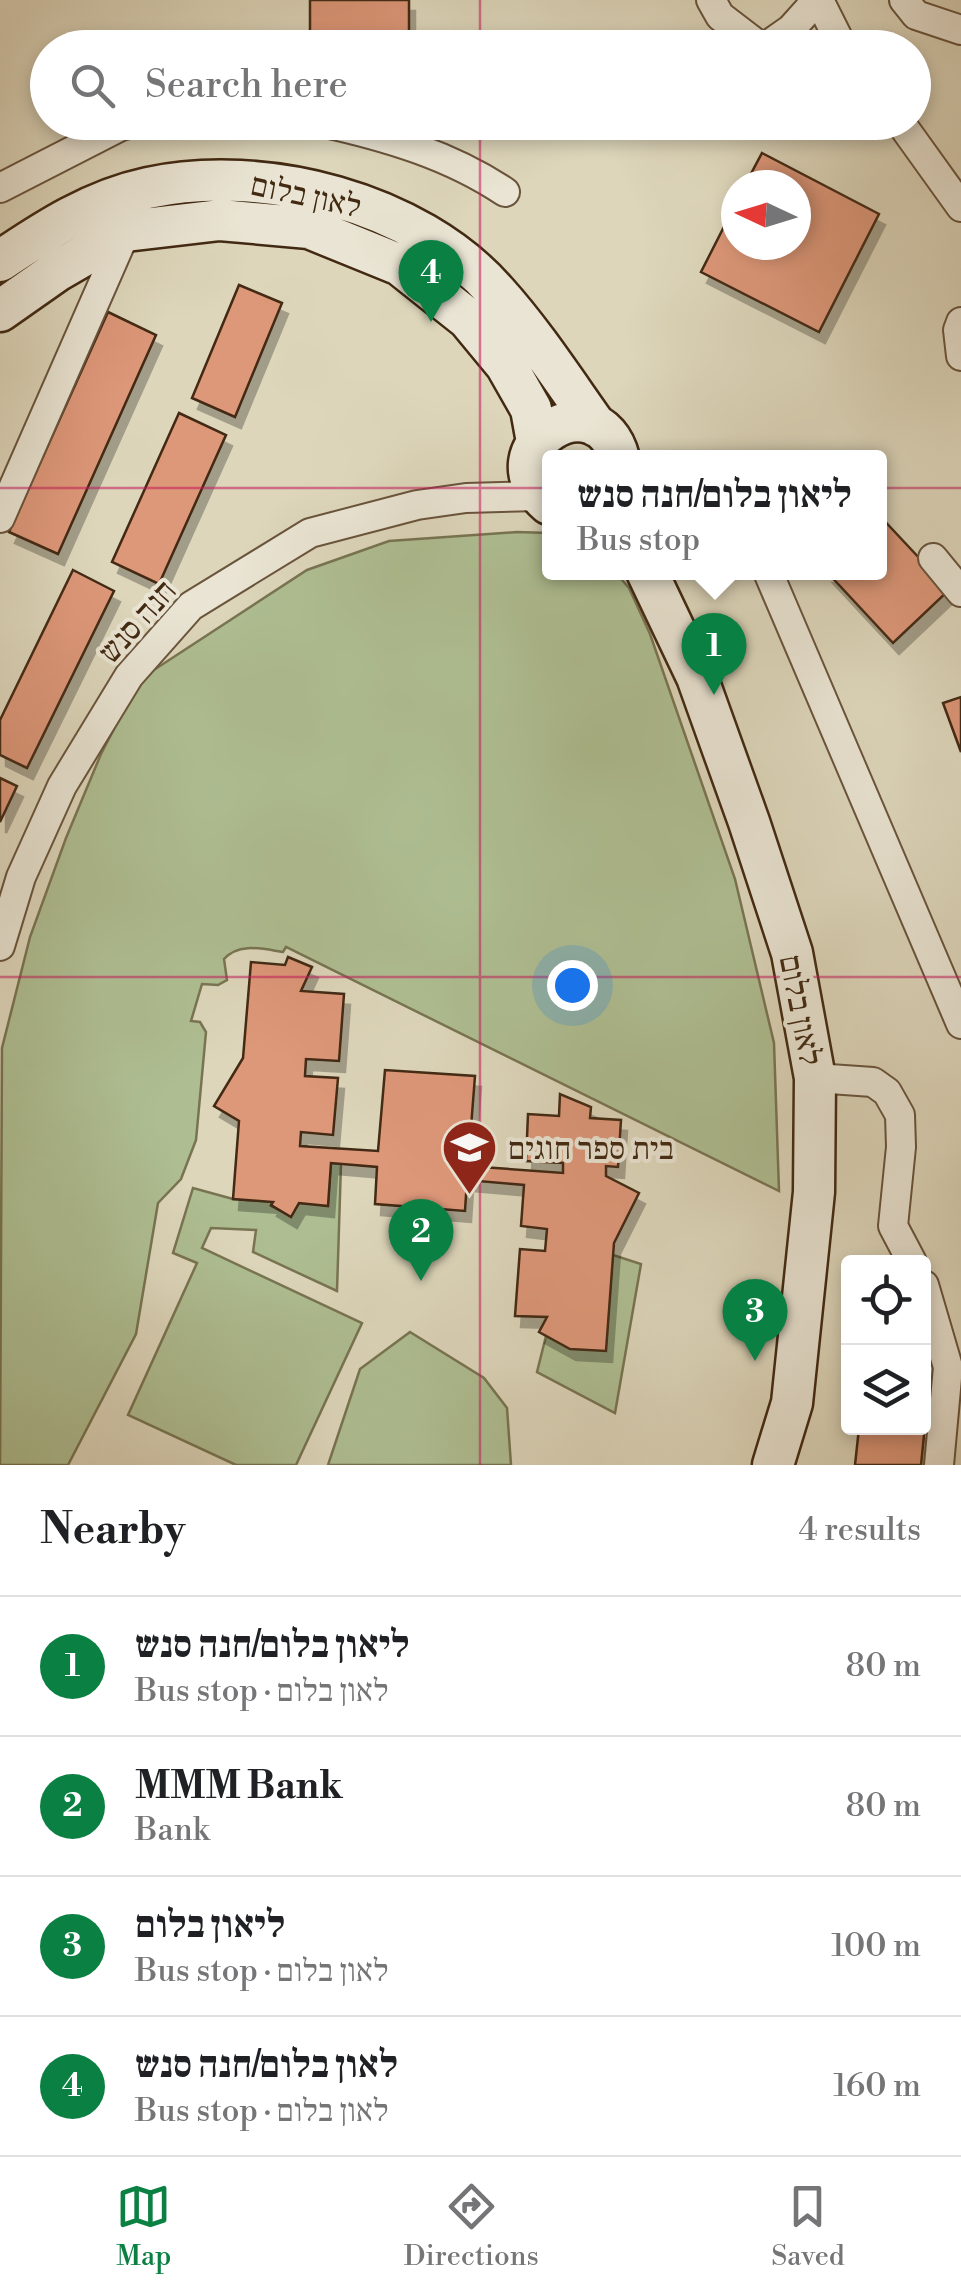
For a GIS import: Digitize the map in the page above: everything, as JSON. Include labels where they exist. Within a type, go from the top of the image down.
[{"type":"street","points":[[711,0],[720,16],[739,30]]},
{"type":"street","points":[[790,30],[818,0],[834,30]]},
{"type":"street","points":[[904,0],[916,15],[961,30]]},
{"type":"street","points":[[0,188],[94,140]]},
{"type":"street","points":[[391,140],[471,170],[505,192]]},
{"type":"street","points":[[906,140],[924,153]]},
{"type":"street","points":[[914,140],[961,206]]},
{"type":"street","name":"לאון בלום","points":[[0,262],[71,214],[148,188],[242,180],[359,202],[430,235],[495,290],[607,442]]},
{"type":"street","name":"לאון בלום","points":[[0,312],[57,271],[126,230],[220,220],[310,228],[400,266],[468,319],[506,366],[531,410],[539,476]]},
{"type":"street","points":[[0,518],[126,230]]},
{"type":"street","points":[[961,322],[961,356]]},
{"type":"street","points":[[548,450],[557,424],[583,422],[607,442]]},
{"type":"street","name":"חנה סנש","points":[[0,946],[21,878],[62,786],[129,676],[191,606],[310,533],[399,508],[466,498],[499,483],[539,476]]},
{"type":"street","points":[[933,558],[961,592]]},
{"type":"street","name":"לאון בלום","points":[[650,580],[697,677],[755,841],[792,954],[815,1078],[814,1192],[792,1403],[773,1465]]},
{"type":"street","points":[[771,580],[961,1024]]},
{"type":"street","points":[[815,1078],[873,1082],[888,1092],[900,1115],[901,1148],[893,1226],[908,1255]]},
{"type":"street","points":[[931,1310],[948,1367],[939,1465]]},
{"type":"green space","points":[[542,533],[542,580],[622,580],[629,588],[650,634],[735,879],[774,1043],[779,1191],[286,947],[283,952],[237,950],[224,959],[227,980],[218,985],[202,984],[191,1021],[200,1022],[206,1032],[196,1140],[181,1179],[158,1203],[136,1334],[68,1465],[0,1465],[2,1048],[30,937],[101,754],[140,679],[307,570],[389,541]]},
{"type":"green space","points":[[331,1163],[341,1164],[337,1291],[253,1252],[256,1230],[211,1228],[202,1248],[362,1323],[296,1465],[236,1465],[128,1415],[197,1263],[173,1253],[193,1188],[233,1199],[273,1202],[271,1206],[291,1216],[299,1203],[328,1205]]},
{"type":"green space","points":[[613,1255],[641,1264],[615,1413],[537,1372],[546,1336]]},
{"type":"green space","points":[[410,1332],[484,1378],[507,1408],[511,1465],[328,1465],[360,1369]]},
{"type":"building","points":[[310,0],[409,0],[409,30],[310,30]]},
{"type":"building","points":[[762,153],[795,170],[753,170]]},
{"type":"building","points":[[811,179],[879,214],[819,332],[701,272],[721,233],[721,260],[811,260]]},
{"type":"building","points":[[239,285],[282,303],[235,417],[192,398]]},
{"type":"building","points":[[108,312],[156,335],[58,554],[9,532]]},
{"type":"building","points":[[179,413],[226,435],[159,584],[112,562]]},
{"type":"building","points":[[887,524],[949,590],[893,643],[834,580],[887,580]]},
{"type":"building","points":[[73,570],[114,591],[27,768],[0,755],[0,720]]},
{"type":"building","points":[[961,697],[961,752],[943,703]]},
{"type":"building","points":[[0,778],[17,786],[0,822]]},
{"type":"building","points":[[288,957],[312,967],[301,991],[344,994],[339,1061],[306,1059],[305,1076],[338,1078],[333,1135],[301,1132],[300,1146],[378,1151],[385,1070],[475,1076],[468,1166],[563,1173],[563,1163],[526,1161],[528,1114],[559,1116],[560,1094],[591,1107],[590,1118],[621,1120],[618,1167],[606,1166],[606,1176],[639,1193],[614,1243],[606,1351],[570,1349],[539,1332],[547,1317],[515,1316],[520,1249],[545,1251],[547,1229],[521,1226],[524,1185],[467,1180],[465,1211],[375,1204],[377,1167],[331,1163],[328,1206],[299,1203],[291,1217],[271,1205],[273,1202],[233,1199],[239,1121],[214,1106],[243,1058],[251,962],[285,965]]},
{"type":"building","points":[[858,1435],[924,1435],[921,1465],[855,1465]]},
{"type":"place","name":"לאון בלום/חנה סנש","points":[[431,322]]},
{"type":"place","name":"ליאון בלום/חנה סנש","points":[[714,695]]},
{"type":"place","name":"בית ספר חוגים","points":[[469,1197]]},
{"type":"place","name":"MMM Bank","points":[[421,1281]]},
{"type":"place","name":"ליאון בלום","points":[[755,1361]]}]
